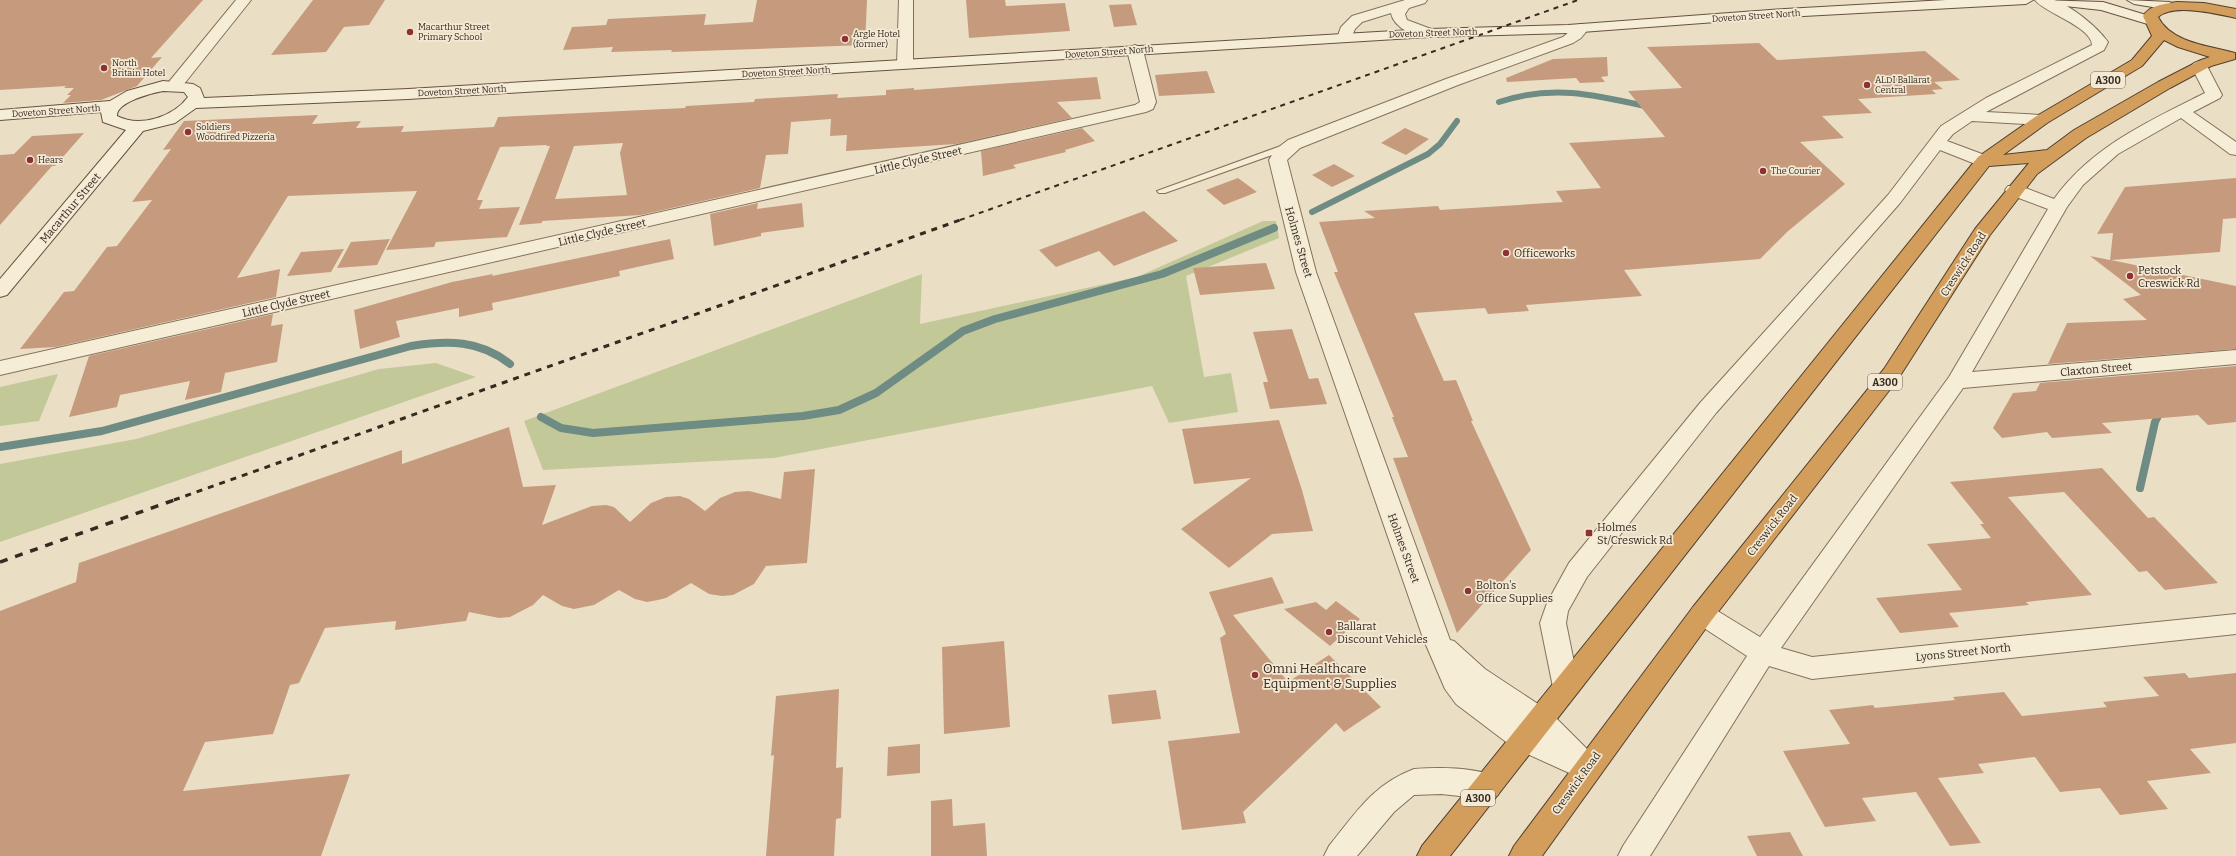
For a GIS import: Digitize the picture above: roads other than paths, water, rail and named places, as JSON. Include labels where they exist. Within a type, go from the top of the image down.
[{"type":"highway","points":[[2201,5],[2226,0]]},
{"type":"highway","name":"A300","points":[[1432,856],[1984,161],[2041,120],[2146,55],[2159,36],[2150,16],[2152,11],[2168,3]]},
{"type":"highway","points":[[2168,3],[2201,5],[2236,14]]},
{"type":"highway","name":"A300","points":[[2154,24],[2189,46],[2233,57]]},
{"type":"highway","name":"Creswick Road","points":[[1524,856],[1587,768],[1702,614],[1891,374],[1982,233],[2031,170],[2080,134],[2200,66],[2233,57]]},
{"type":"highway","points":[[1984,161],[2018,160],[2050,155]]},
{"type":"street","points":[[174,86],[244,0]]},
{"type":"street","points":[[905,65],[906,0]]},
{"type":"street","points":[[1345,38],[1348,27],[1357,19],[1420,0]]},
{"type":"street","name":"Doveton Street North","points":[[193,103],[416,94],[1377,36],[1582,28],[1785,13],[2026,0]]},
{"type":"street","points":[[1566,687],[1553,623],[1556,610],[1578,570],[1708,408],[1894,199],[1947,130],[1966,116],[1992,101],[2081,57],[2100,45],[2099,40],[2095,35],[2069,15],[2042,0]]},
{"type":"street","points":[[2047,0],[2103,6],[2154,24]]},
{"type":"street","points":[[2134,0],[2168,3]]},
{"type":"street","points":[[1398,7],[1398,14],[1402,22],[1412,28],[1430,33]]},
{"type":"street","points":[[1377,36],[1372,24],[1376,19],[1398,7]]},
{"type":"street","name":"Holmes Street","points":[[1582,28],[1576,35],[1568,40],[1452,82],[1294,144],[1279,156],[1279,167],[1306,272],[1446,665],[1462,693],[1532,729],[1587,768]]},
{"type":"street","name":"Little Clyde Street","points":[[0,368],[1137,110],[1147,106],[1148,102],[1135,50]]},
{"type":"street","points":[[1633,856],[1763,653],[1957,381],[2058,207],[2085,172],[2118,148],[2182,111],[2214,95],[2200,66]]},
{"type":"street","points":[[174,86],[187,87],[194,91],[196,97],[193,103],[181,112],[165,120],[139,125],[126,126],[115,123],[109,119],[108,113],[113,106],[138,92],[174,86]]},
{"type":"street","name":"Doveton Street North","points":[[0,115],[113,106]]},
{"type":"street","points":[[2182,111],[2236,150]]},
{"type":"street","points":[[1966,116],[2041,120]]},
{"type":"street","name":"Macarthur Street","points":[[0,291],[139,125]]},
{"type":"street","points":[[1936,143],[1984,161]]},
{"type":"street","points":[[2014,190],[2058,207]]},
{"type":"street","name":"Claxton Street","points":[[1957,381],[2236,357]]},
{"type":"street","name":"Lyons Street North","points":[[1702,614],[1763,653],[1812,668],[2236,624]]},
{"type":"street","points":[[1339,856],[1390,796],[1402,786],[1421,782],[1488,786]]},
{"type":"lane","points":[[1162,191],[1294,144]]},
{"type":"waterway","points":[[1499,102],[1538,94],[1574,93],[1592,95],[1649,107]]},
{"type":"waterway","points":[[1312,212],[1428,154],[1440,144],[1457,121]]},
{"type":"waterway","points":[[541,417],[561,428],[593,433],[803,416],[839,410],[876,393],[963,331],[995,319],[1162,274],[1274,228]]},
{"type":"waterway","points":[[0,447],[102,431],[411,346],[438,343],[475,346],[499,356],[510,364]]},
{"type":"waterway","points":[[2140,488],[2155,422],[2161,410]]},
{"type":"railway","points":[[960,220],[1578,0]]},
{"type":"railway","points":[[174,500],[963,219]]},
{"type":"railway","points":[[0,562],[177,499]]},
{"type":"place","name":"Macarthur Street Primary School","points":[[410,32]]},
{"type":"place","name":"Argle Hotel (former)","points":[[845,39]]},
{"type":"place","name":"North Britain Hotel","points":[[104,68]]},
{"type":"place","name":"ALDI Ballarat Central","points":[[1867,85]]},
{"type":"place","name":"Soldiers Woodfired Pizzeria","points":[[188,132]]},
{"type":"place","name":"Hears","points":[[30,160]]},
{"type":"place","name":"The Courier","points":[[1763,171]]},
{"type":"place","name":"Officeworks","points":[[1506,253]]},
{"type":"place","name":"Petstock Creswick Rd","points":[[2130,276]]},
{"type":"place","name":"Holmes St/Creswick Rd","points":[[1589,533]]},
{"type":"place","name":"Bolton's Office Supplies","points":[[1468,591]]},
{"type":"place","name":"Ballarat Discount Vehicles","points":[[1329,632]]},
{"type":"place","name":"Omni Healthcare Equipment & Supplies","points":[[1255,675]]}]
